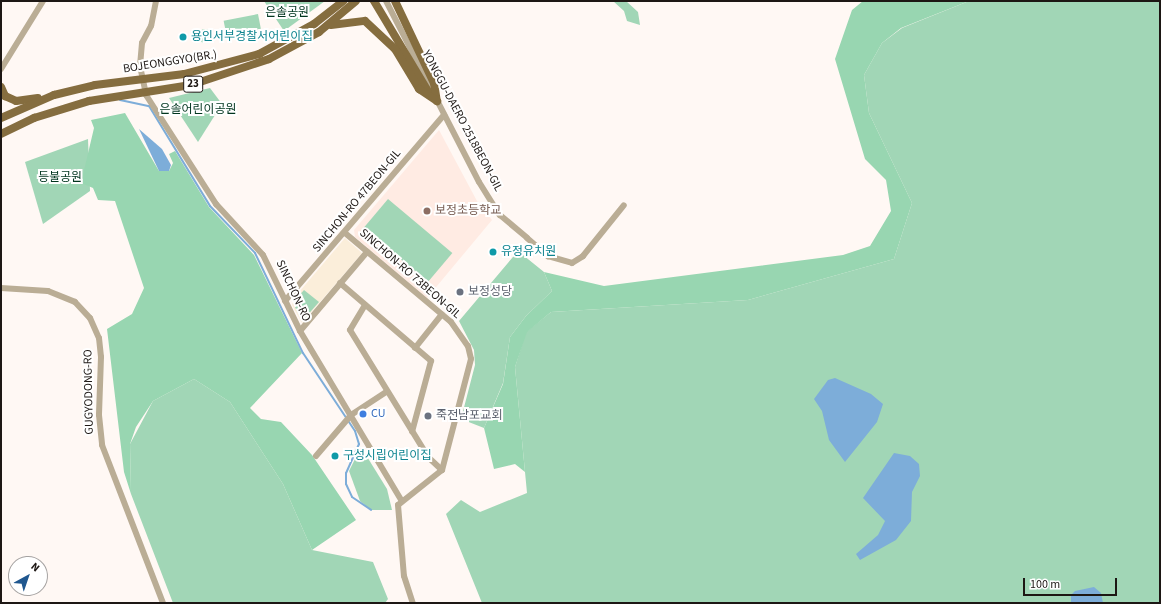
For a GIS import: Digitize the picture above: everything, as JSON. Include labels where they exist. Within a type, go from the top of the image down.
[{"type":"main road","name":"BOJEONGGYO(BR.)","points":[[54,95],[95,86],[226,65],[292,38],[343,1]]},
{"type":"main road","points":[[319,32],[349,1]]},
{"type":"main road","name":"23","points":[[319,32],[356,1]]},
{"type":"main road","points":[[374,1],[416,72],[436,101]]},
{"type":"main road","points":[[395,1],[434,83],[436,101]]},
{"type":"main road","points":[[328,26],[365,21],[394,49],[419,89],[436,101]]},
{"type":"main road","name":"BOJEONGGYO(BR.)","points":[[1,134],[34,118],[89,101],[191,85],[255,64],[291,48],[319,32]]},
{"type":"main road","points":[[1,87],[5,96],[16,101],[54,95]]},
{"type":"main road","name":"23","points":[[1,118],[54,95]]},
{"type":"street","points":[[1,69],[42,1]]},
{"type":"street","name":"SINCHON-RO","points":[[156,1],[141,58],[146,95],[216,204],[263,255],[300,331],[401,500]]},
{"type":"street","name":"YONGGU-DAERO 2518BEON-GIL","points":[[386,1],[436,101],[500,215],[548,256],[572,263],[583,256],[624,205]]},
{"type":"street","name":"SINCHON-RO 47BEON-GIL","points":[[285,301],[345,233],[444,115]]},
{"type":"street","name":"SINCHON-RO 73BEON-GIL","points":[[345,233],[442,314],[462,335],[471,359],[442,470]]},
{"type":"street","points":[[300,331],[367,252]]},
{"type":"street","points":[[340,283],[431,362],[412,432]]},
{"type":"street","name":"GUGYODONG-RO","points":[[1,288],[48,291],[75,302],[90,318],[99,338],[102,446],[163,603]]},
{"type":"street","points":[[365,305],[350,330],[386,392],[428,457],[442,470],[401,500],[398,505],[404,576],[413,603]]},
{"type":"street","points":[[415,348],[442,314]]},
{"type":"street","points":[[316,456],[351,415],[386,392]]},
{"type":"shaded area","name":"보정초등학교","points":[[439,130],[477,201],[492,220],[427,298],[355,237],[354,230]]},
{"type":"shaded area","points":[[345,238],[362,253],[302,323],[292,305],[294,298]]},
{"type":"green space","name":"은솔공원","points":[[264,1],[325,1],[284,31]]},
{"type":"green space","points":[[613,1],[626,1],[638,12],[640,25],[627,21],[624,11]]},
{"type":"green space","points":[[863,1],[969,1],[901,28],[882,43],[864,75],[869,113],[912,203],[894,259],[748,300],[551,312],[527,332],[515,367],[525,472],[515,464],[494,469],[484,428],[503,384],[510,337],[526,316],[552,291],[544,272],[604,286],[843,255],[870,246],[891,211],[886,180],[865,159],[835,59],[852,10]]},
{"type":"green space","points":[[969,1],[1160,1],[1160,603],[482,603],[446,514],[461,500],[480,512],[527,493],[515,367],[526,332],[551,312],[748,300],[894,259],[912,203],[869,113],[864,75],[882,43],[902,28]]},
{"type":"green space","points":[[258,14],[261,29],[227,35],[224,21]]},
{"type":"green space","points":[[205,29],[210,31],[212,36],[210,41],[205,43],[200,41],[198,36],[200,31]]},
{"type":"green space","name":"은솔어린이공원","points":[[210,88],[222,104],[198,142],[169,98]]},
{"type":"green space","points":[[125,113],[159,171],[169,171],[173,163],[169,154],[175,151],[209,207],[254,255],[302,353],[250,408],[261,419],[281,422],[312,455],[356,520],[312,550],[283,484],[230,402],[194,379],[153,401],[136,427],[130,444],[131,494],[124,472],[107,329],[132,314],[144,288],[115,201],[98,200],[93,188],[81,183],[94,128],[91,120]]},
{"type":"green space","name":"등불공원","points":[[88,139],[90,191],[43,224],[25,162]]},
{"type":"green space","points":[[388,199],[452,253],[428,282],[364,228]]},
{"type":"green space","points":[[518,251],[544,272],[552,291],[526,316],[510,337],[503,383],[484,428],[461,419],[475,365],[474,350],[459,321]]},
{"type":"green space","points":[[304,290],[319,302],[305,318],[300,317],[295,307],[296,299]]},
{"type":"green space","points":[[194,379],[230,402],[283,484],[312,550],[373,562],[388,599],[385,603],[173,603],[131,494],[130,444],[153,401]]},
{"type":"green space","points":[[361,447],[387,489],[392,510],[371,510],[360,501],[349,471]]},
{"type":"water","points":[[139,129],[162,149],[171,165],[169,171],[159,171]]},
{"type":"water","points":[[835,378],[871,394],[883,404],[877,422],[845,462],[829,440],[822,411],[814,399],[828,380]]},
{"type":"water","points":[[894,453],[910,456],[919,464],[920,476],[912,492],[911,521],[896,540],[860,560],[856,554],[878,535],[885,521],[863,498]]},
{"type":"water","points":[[1094,587],[1101,593],[1103,603],[1071,603],[1071,595],[1075,591]]},
{"type":"waterway","points":[[120,100],[149,106],[210,206],[255,253],[303,353],[355,431],[359,444],[346,473],[346,484],[352,497],[371,510]]},
{"type":"place","name":"용인서부경찰서어린이집","points":[[183,37]]},
{"type":"place","name":"보정초등학교","points":[[427,211]]},
{"type":"place","name":"유정유치원","points":[[493,252]]},
{"type":"place","name":"보정성당","points":[[460,292]]},
{"type":"place","name":"CU","points":[[363,414]]},
{"type":"place","name":"죽전남포교회","points":[[428,416]]},
{"type":"place","name":"구성시립어린이집","points":[[335,456]]}]
